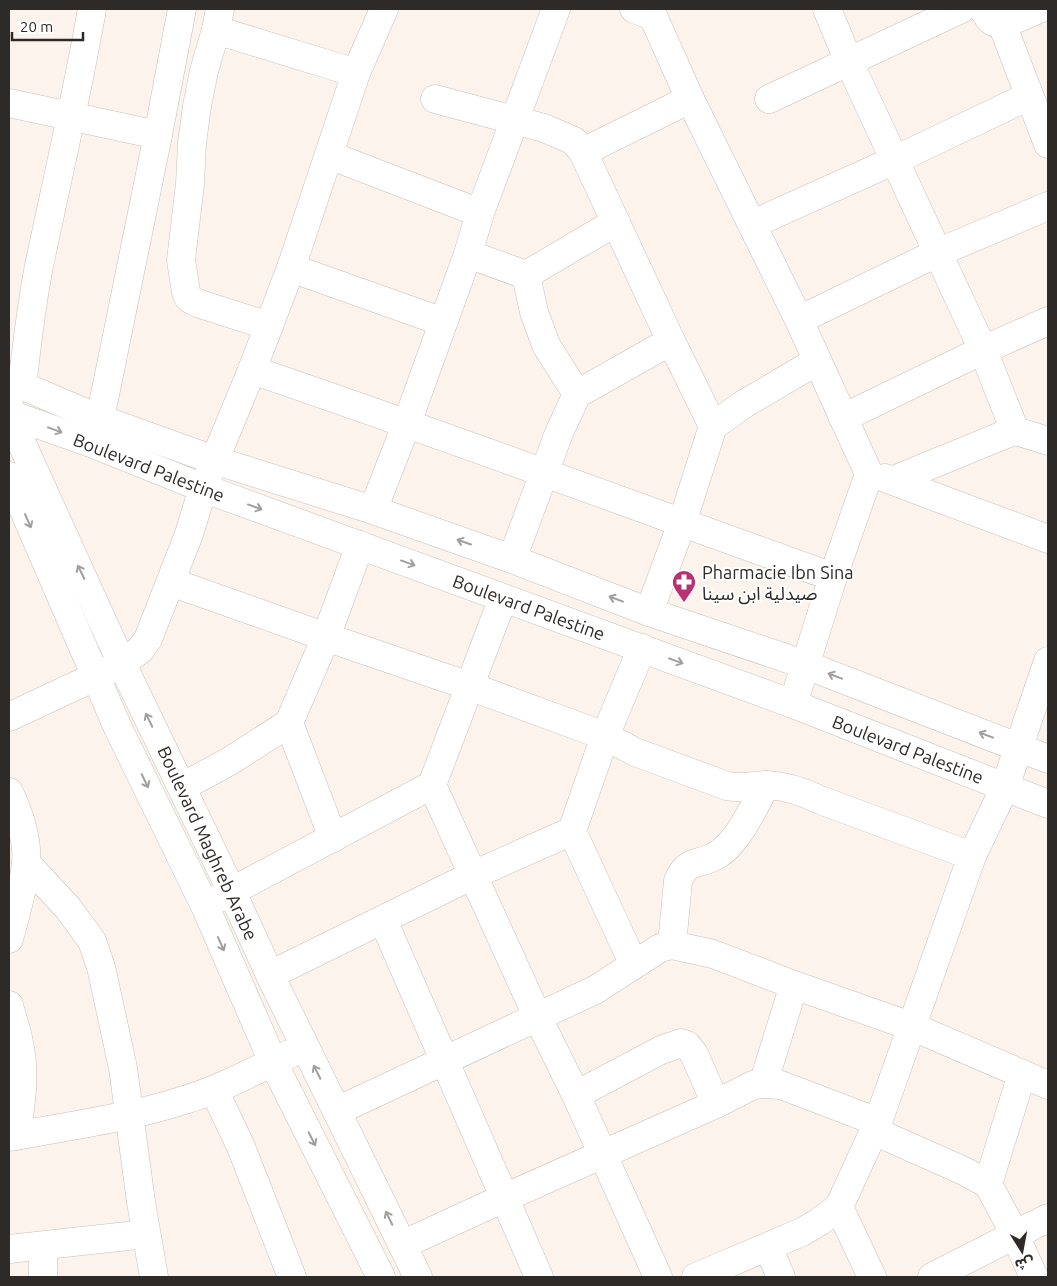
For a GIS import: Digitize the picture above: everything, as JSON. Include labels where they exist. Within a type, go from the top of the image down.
[{"type":"street","points":[[12,400],[72,116],[92,9]]},
{"type":"street","points":[[100,419],[182,9]]},
{"type":"street","points":[[9,718],[122,664],[141,650],[148,639],[190,534],[203,488],[252,370],[291,268],[356,73],[384,9]]},
{"type":"street","points":[[373,510],[407,423],[468,254],[480,213],[556,9]]},
{"type":"street","points":[[827,9],[849,62],[983,350],[1011,420],[1013,430]]},
{"type":"street","points":[[769,99],[961,9]]},
{"type":"street","points":[[1039,9],[993,16],[1048,144]]},
{"type":"street","points":[[651,11],[690,99],[753,224],[843,418],[882,477],[1048,539]]},
{"type":"street","points":[[269,326],[200,304],[191,300],[186,292],[181,260],[190,184],[192,143],[204,71],[218,19],[356,73]]},
{"type":"street","points":[[753,224],[895,160],[1029,96]]},
{"type":"street","points":[[436,99],[544,128],[574,142],[583,152],[671,341],[714,426]]},
{"type":"street","points":[[583,152],[690,99]]},
{"type":"street","points":[[9,103],[158,135]]},
{"type":"street","points":[[329,155],[480,213]]},
{"type":"street","points":[[799,320],[937,253],[1048,206]]},
{"type":"street","points":[[526,275],[616,222]]},
{"type":"street","points":[[468,254],[526,275]]},
{"type":"street","points":[[291,268],[443,322]]},
{"type":"street","points":[[526,275],[534,312],[546,345],[557,366],[577,394]]},
{"type":"street","points":[[843,418],[983,350],[1048,321]]},
{"type":"street","points":[[512,559],[559,433],[577,394],[671,341]]},
{"type":"street","points":[[649,612],[682,523],[714,426],[744,404],[817,361]]},
{"type":"street","points":[[252,370],[407,423],[833,577]]},
{"type":"street","name":"Boulevard Palestine","points":[[12,400],[100,419],[214,460],[373,510],[512,559],[649,612],[806,665],[1048,759]]},
{"type":"street","name":"Boulevard Palestine","points":[[12,400],[91,443],[203,488],[793,704],[1048,804]]},
{"type":"street","name":"Boulevard Maghreb Arabe","points":[[12,400],[40,484],[122,664],[270,975],[418,1277]]},
{"type":"street","points":[[1013,430],[1048,441]]},
{"type":"street","points":[[793,704],[833,577],[882,477],[1008,434],[1013,430]]},
{"type":"street","name":"Boulevard Maghreb Arabe","points":[[9,476],[118,728],[205,906],[273,1062],[381,1277]]},
{"type":"street","points":[[182,787],[230,761],[289,723],[326,637],[360,545]]},
{"type":"street","points":[[171,582],[469,686],[605,736],[634,752],[727,786],[744,788],[766,785],[803,792],[829,804],[972,856]]},
{"type":"street","points":[[205,906],[432,785],[503,598]]},
{"type":"street","points":[[634,965],[572,831],[605,736],[642,648]]},
{"type":"street","points":[[696,1277],[802,1232],[839,1207],[876,1126],[913,1027],[972,856],[1005,787],[1048,661]]},
{"type":"street","points":[[289,723],[333,838]]},
{"type":"street","points":[[432,785],[658,1277]]},
{"type":"street","points":[[672,945],[678,881],[681,872],[691,864],[710,859],[731,844],[766,785]]},
{"type":"street","points":[[9,792],[20,819],[26,863],[9,940]]},
{"type":"street","points":[[270,975],[473,875],[572,831]]},
{"type":"street","points":[[26,863],[68,908],[92,941],[101,967],[130,1114],[146,1234],[154,1277]]},
{"type":"street","points":[[383,920],[538,1277]]},
{"type":"street","points":[[337,1111],[596,990],[660,948],[672,945],[712,954],[913,1027],[1048,1085]]},
{"type":"street","points":[[762,1084],[794,985]]},
{"type":"street","points":[[9,1005],[20,1044],[22,1072],[21,1103],[13,1136],[130,1114],[180,1102],[214,1090],[305,1046]]},
{"type":"street","points":[[576,1095],[661,1050],[681,1043],[686,1044],[694,1054],[716,1104]]},
{"type":"street","points":[[988,1184],[1022,1074]]},
{"type":"street","points":[[402,1245],[716,1104],[753,1085],[762,1084],[780,1085],[876,1126],[988,1184],[1015,1235],[1034,1277]]},
{"type":"street","points":[[214,1090],[241,1147],[292,1277]]},
{"type":"street","points":[[839,1207],[872,1277]]},
{"type":"street","points":[[932,1277],[1048,1218]]},
{"type":"street","points":[[9,1249],[146,1234]]},
{"type":"street","points":[[43,1246],[43,1277]]},
{"type":"street","points":[[768,1247],[780,1277]]},
{"type":"place","name":"Pharmacie Ibn Sina صيدلية ابن سينا","points":[[684,603]]}]
